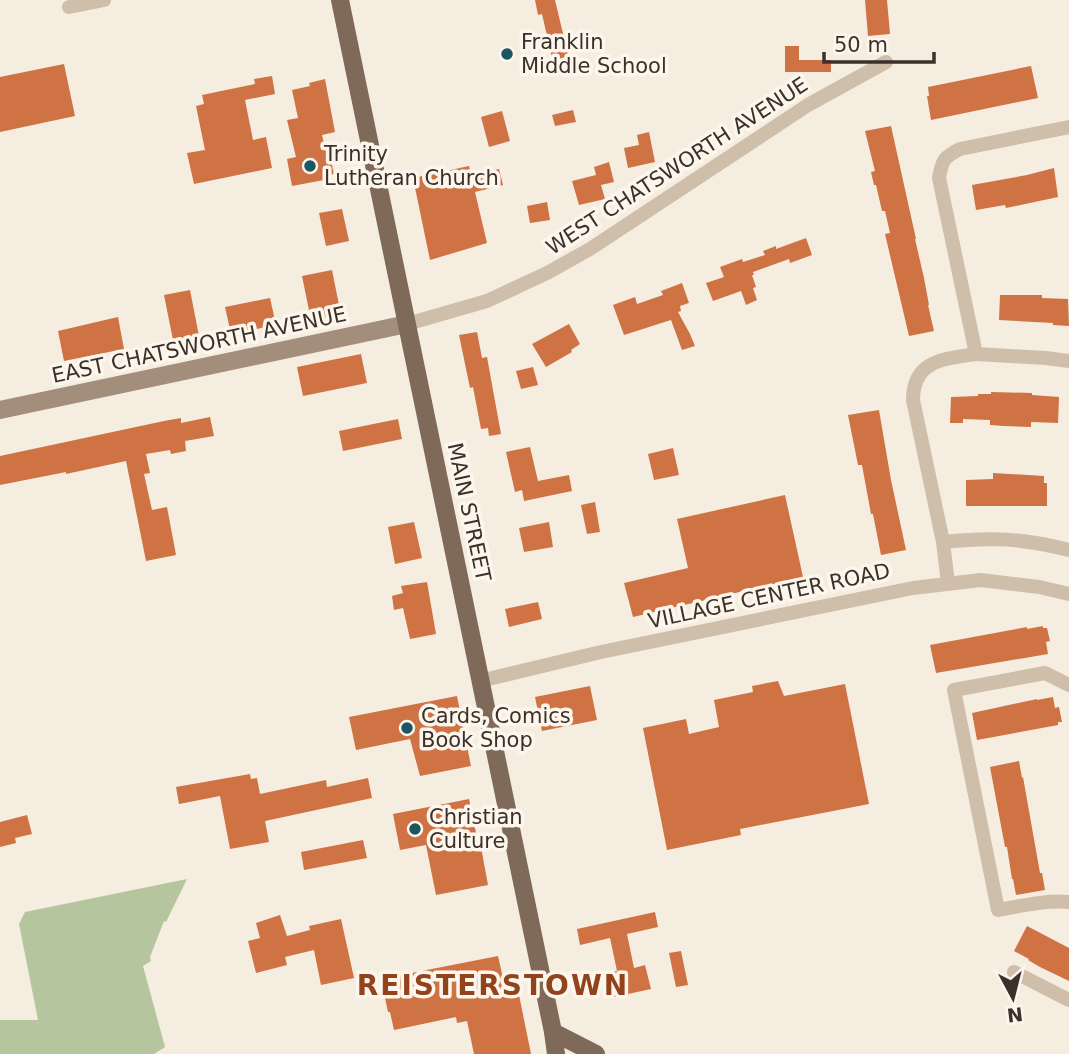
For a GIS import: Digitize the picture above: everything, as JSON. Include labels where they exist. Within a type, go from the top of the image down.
[{"type":"main road","name":"MAIN STREET","points":[[340,0],[556,1054]]},
{"type":"main road","points":[[553,1032],[596,1054]]},
{"type":"street","points":[[69,7],[104,0]]},
{"type":"street","name":"WEST CHATSWORTH AVENUE","points":[[407,324],[487,300],[549,272],[590,249],[808,105],[886,62]]},
{"type":"street","points":[[976,354],[939,178],[941,164],[947,155],[960,149],[1069,127]]},
{"type":"street","name":"EAST CHATSWORTH AVENUE","points":[[0,410],[407,324]]},
{"type":"street","points":[[948,583],[943,542],[914,400],[913,388],[917,378],[930,364],[976,354],[1069,361]]},
{"type":"street","points":[[943,542],[1007,538],[1069,550]]},
{"type":"street","name":"VILLAGE CENTER ROAD","points":[[480,681],[601,652],[948,583],[981,580],[1010,582],[1069,594]]},
{"type":"street","points":[[1069,685],[1045,673],[954,690],[998,910],[1047,902],[1069,902]]},
{"type":"street","points":[[1014,972],[1069,1000]]},
{"type":"green space","points":[[187,879],[166,922],[164,921],[150,957],[151,961],[143,966],[165,1047],[154,1054],[0,1054],[0,1020],[38,1020],[19,924],[25,912]]},
{"type":"building","points":[[535,0],[555,0],[571,67],[555,71],[542,14],[538,15]]},
{"type":"building","points":[[865,0],[887,0],[890,34],[868,36]]},
{"type":"building","points":[[785,46],[799,46],[799,60],[831,60],[831,72],[785,72]]},
{"type":"building","points":[[64,64],[75,116],[0,132],[0,77]]},
{"type":"building","points":[[1031,66],[1038,98],[931,120],[928,87]]},
{"type":"building","points":[[272,76],[275,94],[245,100],[253,140],[266,137],[272,168],[194,184],[187,153],[205,150],[196,106],[204,104],[202,95],[255,84],[254,79]]},
{"type":"building","points":[[325,79],[335,132],[322,135],[334,174],[323,176],[324,180],[292,186],[287,159],[296,157],[287,120],[298,118],[292,90]]},
{"type":"building","points":[[573,110],[576,122],[555,126],[552,115]]},
{"type":"building","points":[[502,111],[510,141],[489,147],[481,117]]},
{"type":"building","points":[[891,126],[934,331],[909,336],[885,234],[890,233],[885,211],[882,211],[874,185],[871,172],[875,171],[865,131]]},
{"type":"building","points":[[649,132],[655,162],[628,168],[624,148],[639,145],[637,135]]},
{"type":"building","points":[[609,162],[614,182],[601,185],[605,199],[579,205],[572,181],[596,175],[594,167]]},
{"type":"building","points":[[469,166],[471,176],[499,169],[503,185],[475,192],[487,243],[430,260],[413,178]]},
{"type":"building","points":[[1054,168],[1058,197],[1006,208],[1005,205],[976,210],[972,185]]},
{"type":"building","points":[[547,202],[550,220],[530,223],[527,206]]},
{"type":"building","points":[[342,209],[349,241],[326,246],[319,213]]},
{"type":"building","points":[[806,238],[812,255],[790,263],[789,259],[753,272],[756,287],[753,288],[757,300],[746,305],[741,291],[713,301],[706,283],[724,277],[720,267],[765,255],[763,251]]},
{"type":"building","points":[[332,270],[341,315],[311,320],[302,276]]},
{"type":"building","points":[[682,283],[689,303],[680,306],[681,311],[678,312],[695,346],[682,350],[671,320],[624,335],[613,305],[635,297],[637,304],[663,295],[661,291]]},
{"type":"building","points":[[190,290],[199,336],[173,340],[164,295]]},
{"type":"building","points":[[1000,295],[1042,295],[1042,298],[1068,299],[1069,326],[999,320]]},
{"type":"building","points":[[270,298],[276,325],[231,334],[225,307]]},
{"type":"building","points":[[118,317],[124,349],[64,361],[58,331]]},
{"type":"building","points":[[569,324],[580,344],[571,350],[572,352],[546,367],[532,344]]},
{"type":"building","points":[[477,332],[482,358],[487,357],[501,434],[489,436],[488,428],[481,429],[473,387],[470,388],[459,335]]},
{"type":"building","points":[[361,354],[367,383],[303,396],[297,367]]},
{"type":"building","points":[[533,367],[538,385],[521,389],[516,371]]},
{"type":"building","points":[[991,392],[1059,397],[1058,423],[1031,422],[1031,427],[1004,426],[990,425],[990,420],[963,419],[963,423],[950,423],[951,397],[978,396]]},
{"type":"building","points":[[879,410],[906,550],[881,555],[862,465],[858,465],[848,415]]},
{"type":"building","points":[[210,417],[214,436],[185,441],[186,451],[171,454],[170,450],[146,454],[150,473],[144,474],[152,510],[167,507],[176,555],[146,561],[126,461],[0,485],[0,456],[164,421],[181,418],[181,423]]},
{"type":"building","points":[[398,419],[402,439],[343,451],[339,431]]},
{"type":"building","points":[[530,447],[538,481],[569,475],[572,491],[524,501],[522,490],[515,492],[506,452]]},
{"type":"building","points":[[673,448],[679,475],[654,480],[648,454]]},
{"type":"building","points":[[993,473],[1044,476],[1044,483],[1047,483],[1047,506],[966,506],[966,480],[993,479]]},
{"type":"building","points":[[785,495],[803,577],[633,617],[624,583],[688,568],[677,519]]},
{"type":"building","points":[[595,502],[600,532],[587,534],[581,505]]},
{"type":"building","points":[[414,522],[422,558],[395,564],[388,527]]},
{"type":"building","points":[[549,522],[553,547],[524,552],[519,528]]},
{"type":"building","points":[[427,582],[436,634],[410,639],[403,608],[394,610],[392,596],[403,593],[401,586]]},
{"type":"building","points":[[538,602],[542,619],[509,627],[505,609]]},
{"type":"building","points":[[1043,626],[1047,628],[1050,641],[1046,642],[1048,654],[936,673],[930,645]]},
{"type":"building","points":[[778,681],[784,696],[845,684],[869,804],[740,829],[741,835],[667,850],[643,728],[686,719],[689,734],[719,727],[714,700],[753,692],[752,686]]},
{"type":"building","points":[[590,686],[597,720],[542,731],[535,697]]},
{"type":"building","name":"Cards, Comics Book Shop","points":[[457,696],[471,766],[420,776],[410,739],[356,750],[349,717]]},
{"type":"building","points":[[1053,697],[1055,708],[1059,707],[1062,722],[1058,722],[1058,725],[977,740],[972,713]]},
{"type":"building","points":[[1019,761],[1045,890],[1016,895],[990,767]]},
{"type":"building","points":[[250,774],[251,779],[257,778],[260,794],[326,780],[327,787],[368,778],[372,798],[265,821],[269,842],[230,849],[220,796],[179,804],[176,787]]},
{"type":"building","points":[[469,799],[488,885],[436,895],[426,845],[400,850],[393,814]]},
{"type":"building","points":[[27,815],[32,834],[15,838],[16,843],[0,847],[0,822]]},
{"type":"building","points":[[363,840],[367,858],[304,870],[301,852]]},
{"type":"building","points":[[655,912],[658,927],[627,934],[634,968],[645,965],[651,989],[614,997],[608,973],[617,971],[610,938],[580,945],[577,929]]},
{"type":"building","points":[[280,915],[287,936],[310,930],[309,926],[341,919],[354,978],[321,985],[314,950],[285,957],[287,965],[256,973],[248,941],[260,938],[256,923]]},
{"type":"building","points":[[1027,926],[1069,948],[1069,981],[1014,951]]},
{"type":"building","points":[[681,951],[688,985],[676,987],[669,953]]},
{"type":"building","points":[[498,956],[505,987],[517,985],[531,1054],[474,1054],[467,1021],[457,1023],[456,1017],[394,1030],[381,979]]},
{"type":"place","name":"Franklin Middle School","points":[[507,54]]},
{"type":"place","name":"Trinity Lutheran Church","points":[[310,166]]},
{"type":"place","name":"Cards, Comics Book Shop","points":[[407,728]]},
{"type":"place","name":"Christian Culture","points":[[415,829]]},
{"type":"district","name":"REISTERSTOWN","points":[[493,985]]}]
